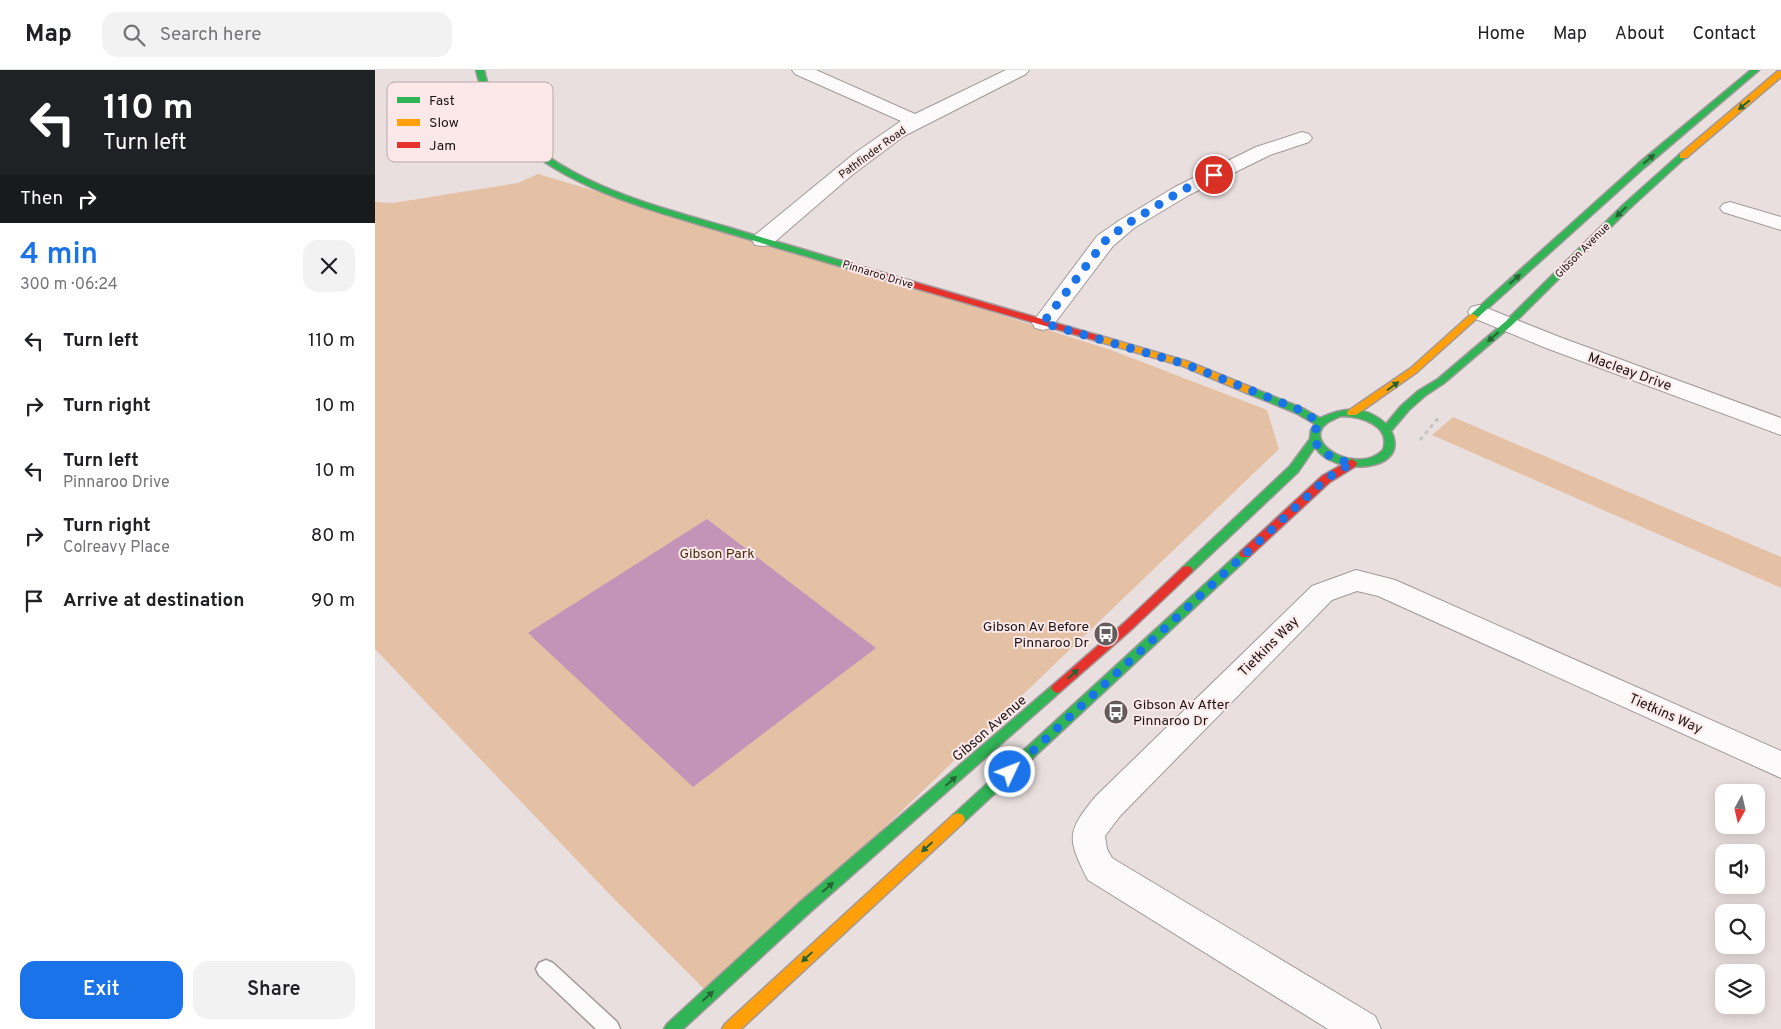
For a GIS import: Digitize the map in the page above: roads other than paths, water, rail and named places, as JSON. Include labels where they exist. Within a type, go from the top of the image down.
[{"type":"main road","name":"Gibson Avenue","points":[[1352,413],[1414,370],[1642,165],[1755,70]]},
{"type":"main road","name":"Gibson Avenue","points":[[1386,430],[1405,408],[1422,393],[1441,382],[1508,324],[1626,207],[1709,133],[1781,73]]},
{"type":"main road","name":"Pinnaroo Drive","points":[[550,162],[592,184],[683,217],[1185,364],[1300,410],[1319,422]]},
{"type":"main road","points":[[1352,413],[1366,416],[1378,422],[1386,430],[1390,438],[1390,446],[1386,454],[1377,460],[1365,463],[1339,460],[1319,448],[1315,440],[1314,430],[1319,422],[1328,416],[1340,414],[1352,413]]},
{"type":"main road","name":"Gibson Avenue","points":[[672,1029],[804,908],[1128,626],[1294,469],[1315,440]]},
{"type":"main road","points":[[730,1029],[1326,479],[1352,463]]},
{"type":"street","points":[[801,70],[915,121]]},
{"type":"street","name":"Pathfinder Road","points":[[763,240],[806,206],[858,160],[915,121],[1020,70]]},
{"type":"street","points":[[1043,323],[1105,241],[1127,224],[1181,191],[1263,151],[1302,138]]},
{"type":"street","points":[[1730,208],[1781,224]]},
{"type":"street","name":"Macleay Drive","points":[[1479,312],[1781,427]]},
{"type":"street","name":"Tietkins Way","points":[[1362,1029],[1100,869],[1087,845],[1091,826],[1108,806],[1321,593],[1356,580],[1385,587],[1781,765]]},
{"type":"lane","points":[[546,969],[611,1029]]},
{"type":"place","name":"Gibson Av Before Pinnaroo Dr","points":[[1106,634]]},
{"type":"place","name":"Gibson Av After Pinnaroo Dr","points":[[1116,712]]},
{"type":"park label","name":"Gibson Park","points":[[717,553]]}]
